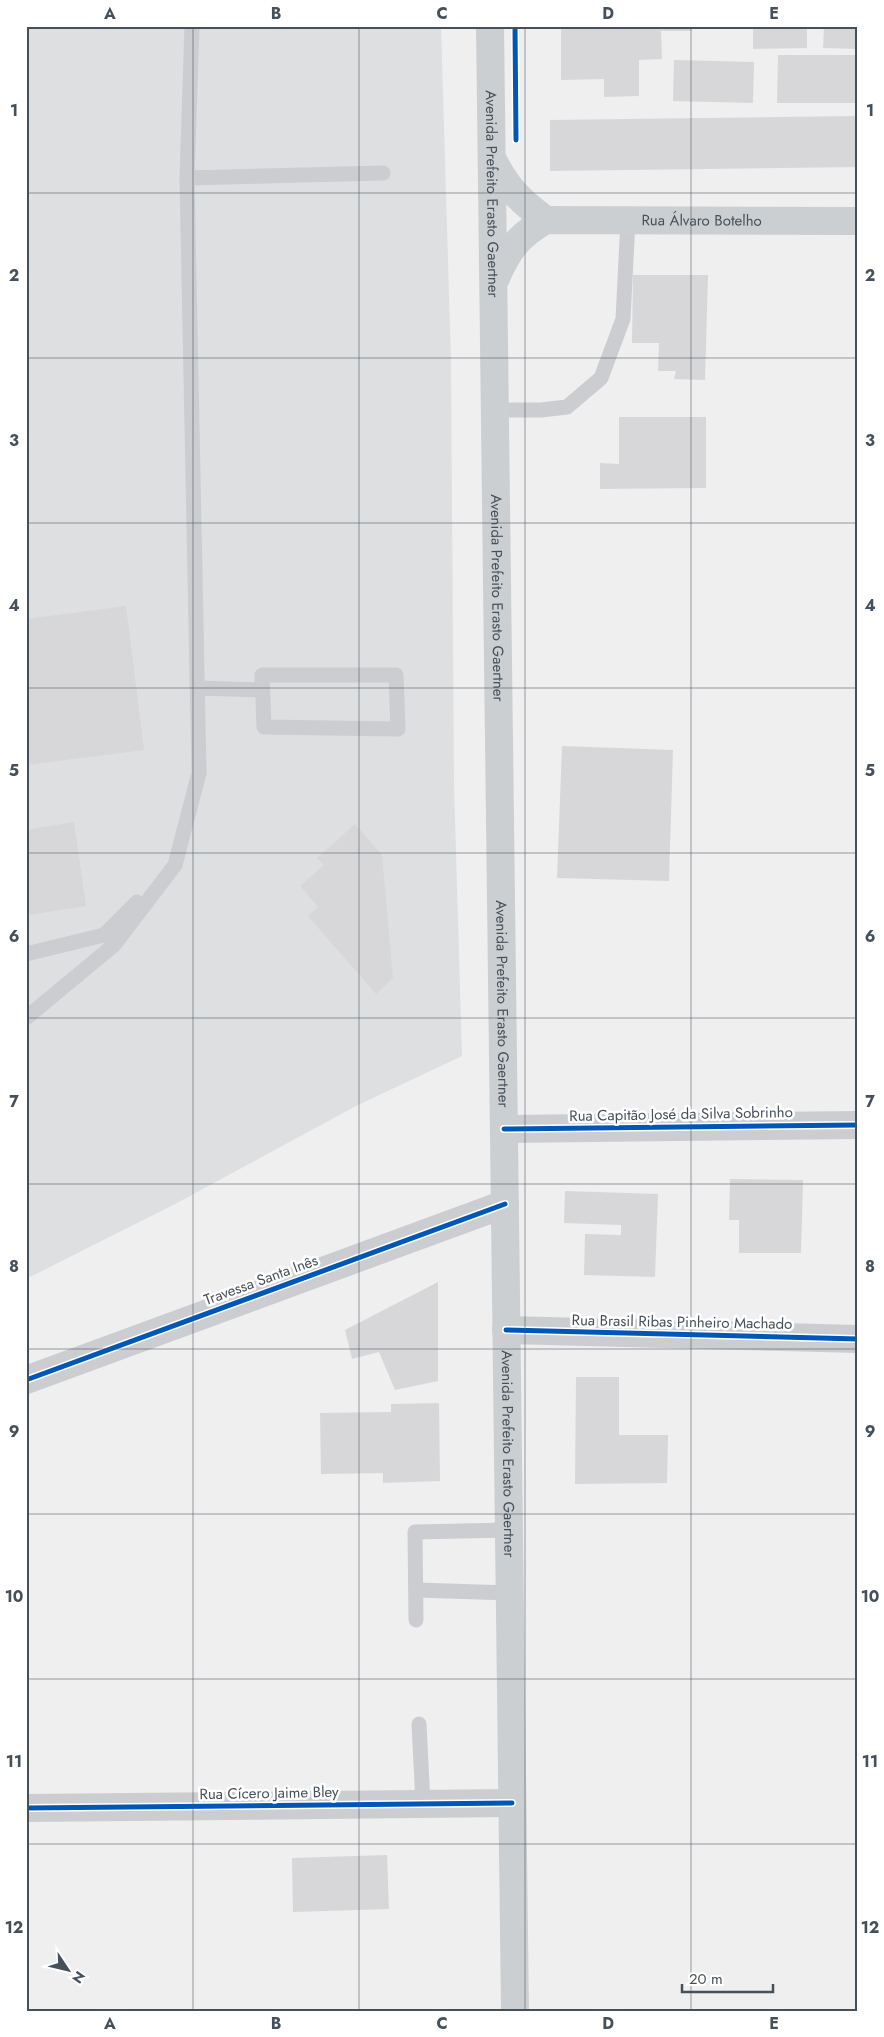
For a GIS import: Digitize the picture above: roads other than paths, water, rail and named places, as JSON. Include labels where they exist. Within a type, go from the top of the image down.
[{"type":"main road","name":"Avenida Prefeito Erasto Gaertner","points":[[490,26],[514,2011]]},
{"type":"main road","points":[[492,159],[504,182],[514,194],[546,220],[529,229],[515,243],[494,283]]},
{"type":"main road","name":"Rua Álvaro Botelho","points":[[546,220],[858,221]]},
{"type":"street","name":"Rua Capitão José da Silva Sobrinho","points":[[504,1129],[858,1125]]},
{"type":"street","name":"Travessa Santa Inês","points":[[26,1380],[505,1204]]},
{"type":"street","name":"Rua Brasil Ribas Pinheiro Machado","points":[[506,1330],[858,1339]]},
{"type":"street","name":"Rua Cícero Jaime Bley","points":[[26,1808],[512,1803]]},
{"type":"lane","points":[[26,1018],[114,945],[175,865],[199,773],[187,178],[192,26]]},
{"type":"lane","points":[[187,178],[383,173]]},
{"type":"lane","points":[[496,410],[541,410],[567,407],[601,378],[623,319],[628,220]]},
{"type":"lane","points":[[262,674],[396,674],[398,729],[264,727],[262,690],[262,674]]},
{"type":"lane","points":[[197,688],[262,690]]},
{"type":"lane","points":[[26,954],[104,934],[175,865]]},
{"type":"lane","points":[[416,1620],[415,1532],[509,1530]]},
{"type":"lane","points":[[417,1590],[510,1593]]},
{"type":"lane","points":[[420,1724],[423,1804]]}]
